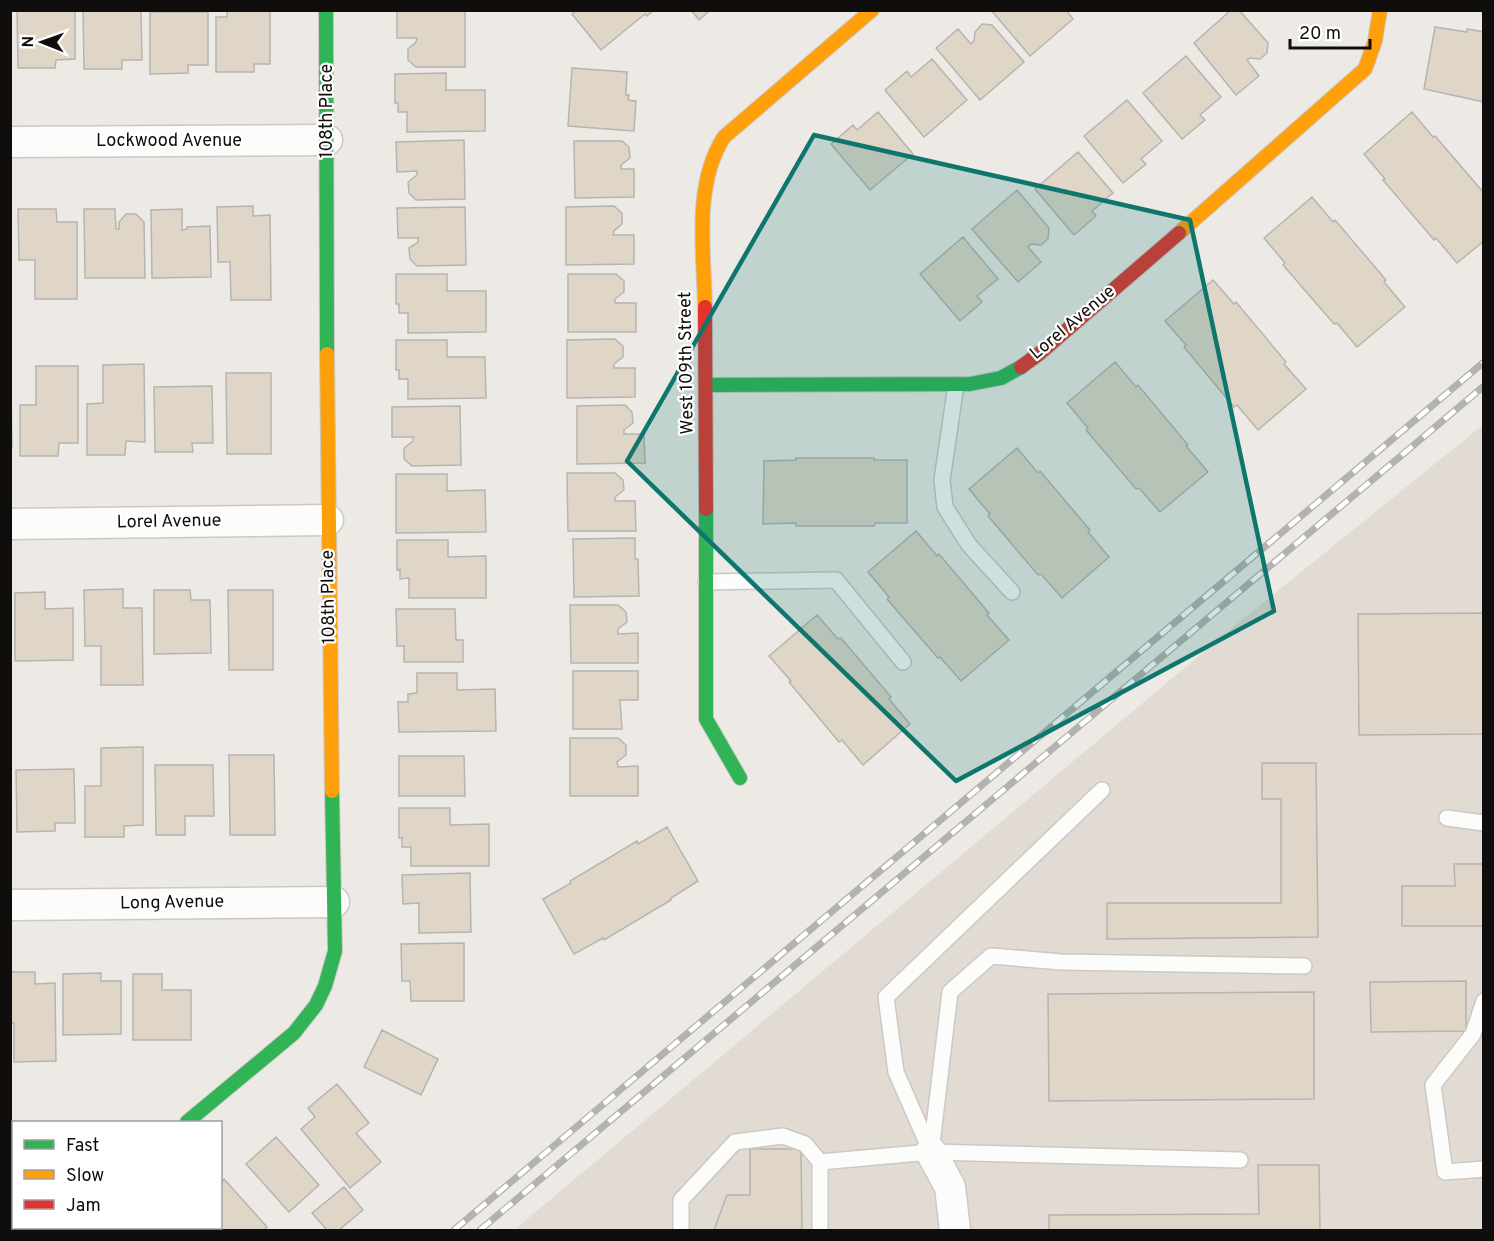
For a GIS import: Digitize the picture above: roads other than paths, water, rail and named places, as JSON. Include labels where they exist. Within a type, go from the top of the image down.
[{"type":"street","name":"108th Place","points":[[188,1121],[294,1032],[309,1016],[321,998],[331,974],[334,951],[328,520],[326,10]]},
{"type":"street","name":"West 109th Street","points":[[740,778],[706,719],[706,385],[703,205],[708,170],[724,137],[872,10]]},
{"type":"street","name":"Lorel Avenue","points":[[706,385],[956,385],[984,384],[1005,377],[1040,353],[1351,83],[1365,69],[1375,41],[1380,10]]},
{"type":"street","name":"Lockwood Avenue","points":[[10,142],[327,140]]},
{"type":"street","name":"Lorel Avenue","points":[[10,524],[328,520]]},
{"type":"street","name":"Long Avenue","points":[[10,905],[334,902]]},
{"type":"street","points":[[931,1152],[950,1187],[955,1230]]},
{"type":"lane","points":[[956,385],[942,480],[945,507],[969,545],[1012,592]]},
{"type":"lane","points":[[706,582],[836,580],[903,662]]},
{"type":"lane","points":[[931,1152],[896,1072],[886,997],[1102,790]]},
{"type":"lane","points":[[1447,818],[1484,823]]},
{"type":"lane","points":[[931,1152],[950,993],[991,956],[1061,962],[1304,966]]},
{"type":"lane","points":[[1484,1001],[1473,1034],[1433,1085],[1445,1172],[1484,1169]]},
{"type":"lane","points":[[681,1230],[681,1200],[735,1142],[783,1136],[805,1144],[820,1162],[820,1230]]},
{"type":"lane","points":[[820,1162],[931,1152],[1240,1160]]},
{"type":"railway","points":[[454,1230],[1484,362]]},
{"type":"railway","points":[[480,1230],[1484,386]]}]
